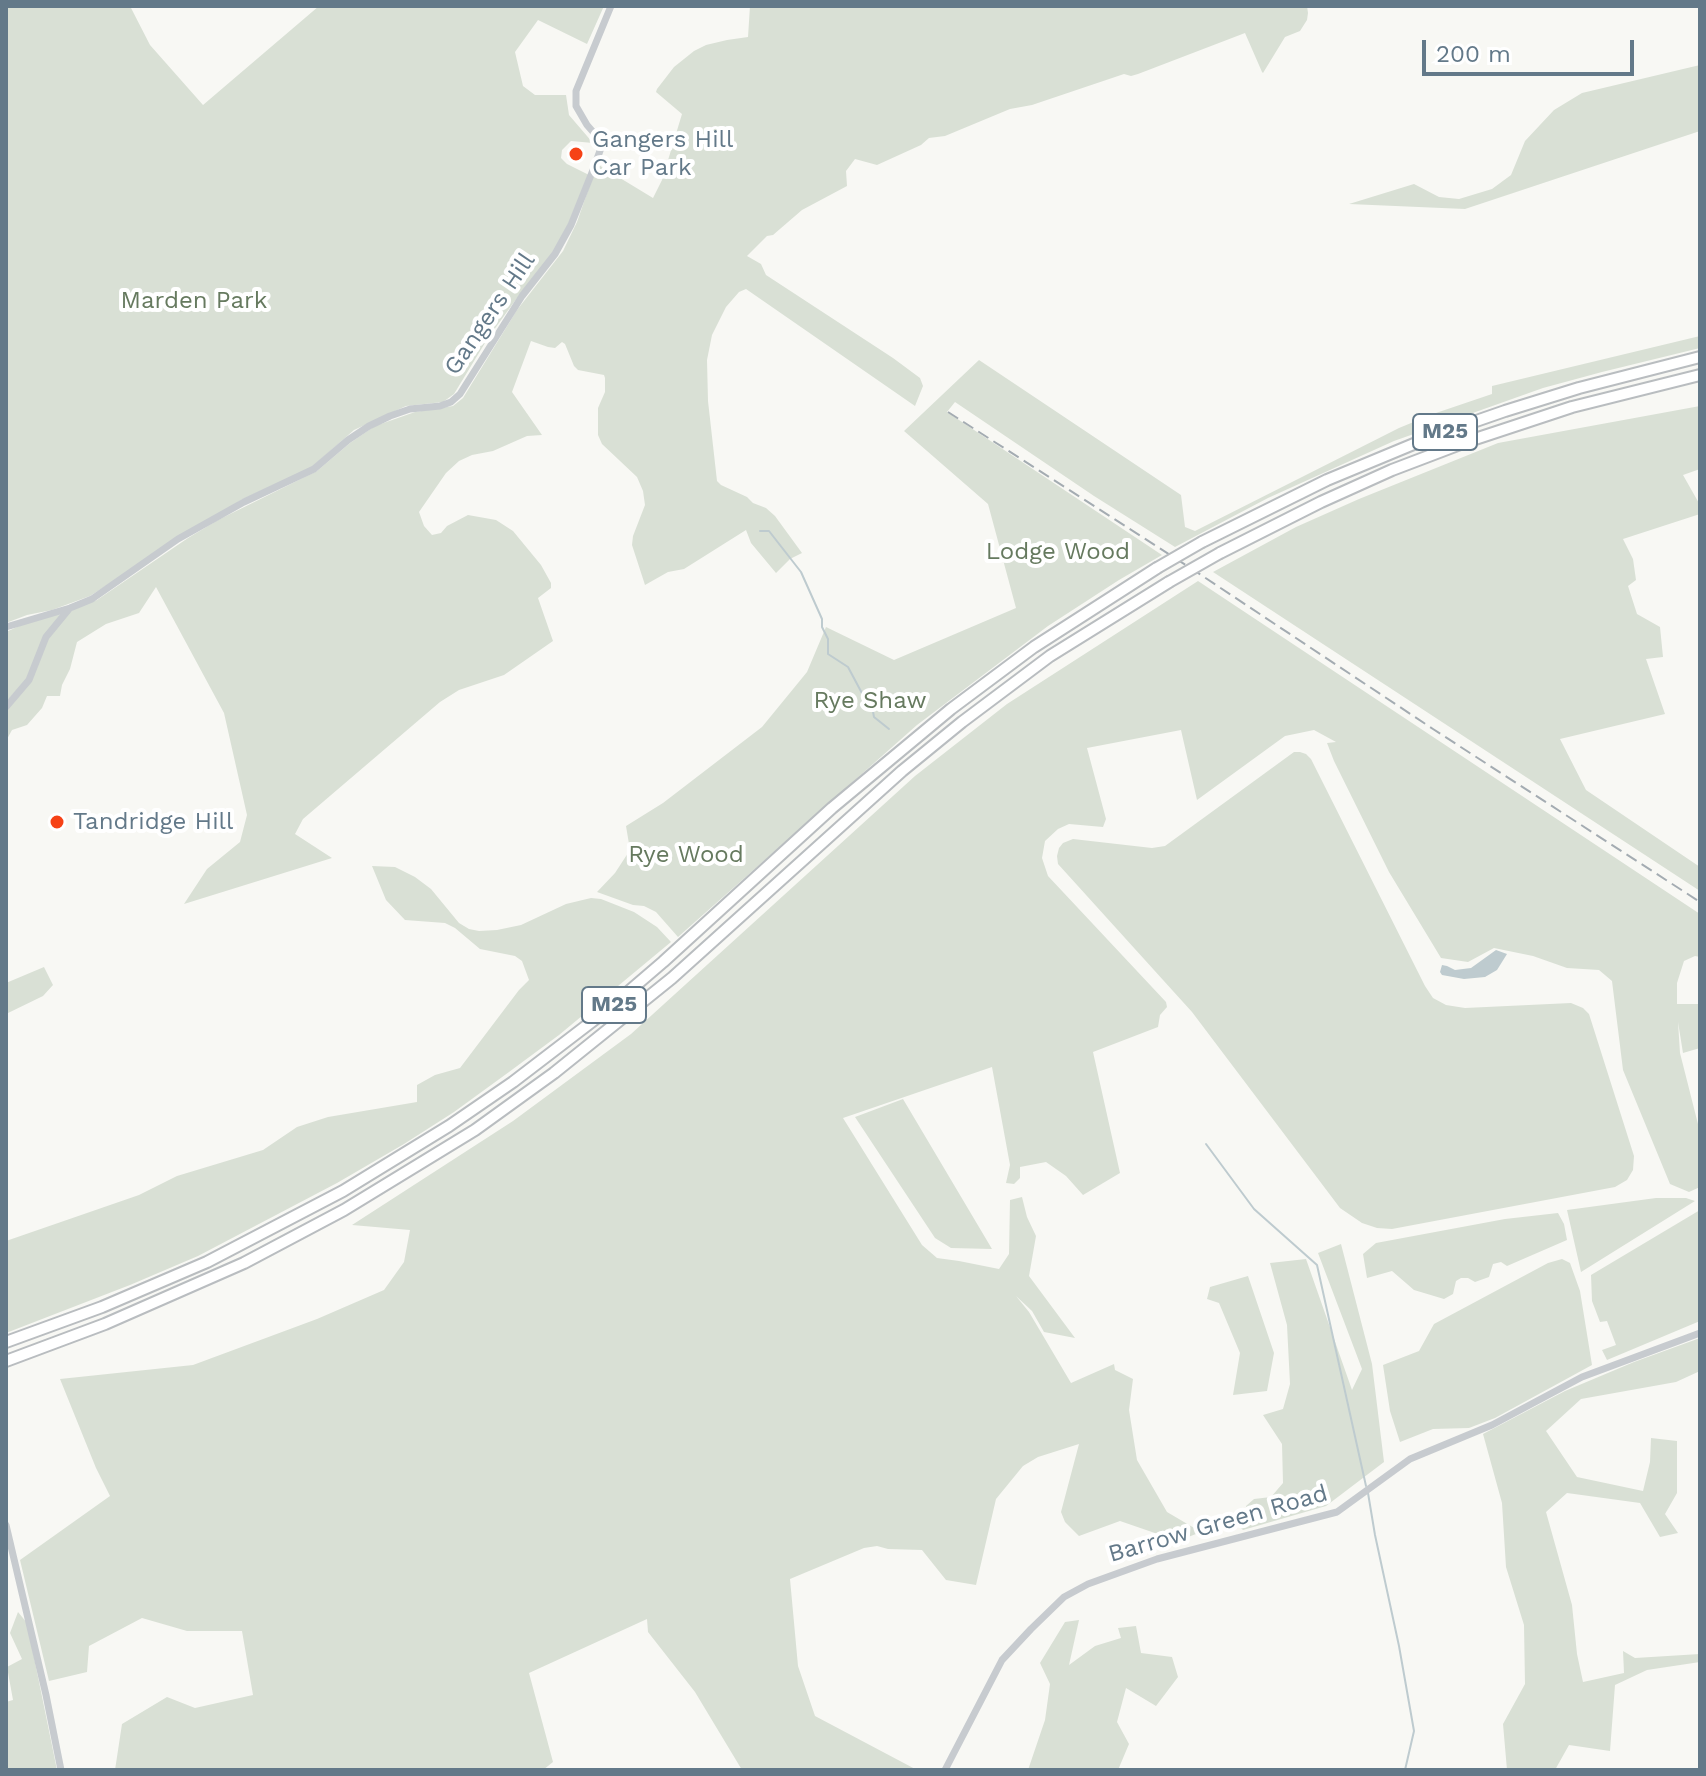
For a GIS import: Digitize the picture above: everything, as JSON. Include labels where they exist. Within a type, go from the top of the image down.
[{"type":"highway","name":"M25","points":[[6,1342],[102,1307],[230,1251],[359,1182],[449,1126],[513,1082],[607,1010],[842,799],[951,709],[1044,640],[1157,568],[1202,542],[1327,480],[1433,436],[1554,395],[1700,357]]},
{"type":"highway","name":"M25","points":[[6,1361],[128,1315],[244,1263],[332,1217],[475,1130],[554,1073],[672,978],[902,771],[962,722],[1050,656],[1169,582],[1286,518],[1463,443],[1572,407],[1700,375]]},
{"type":"street","name":"Gangers Hill","points":[[6,627],[92,599],[178,539],[314,469],[369,426],[410,409],[440,406],[460,394],[522,296],[555,254],[571,225],[593,170],[601,141],[576,106],[576,91],[611,6]]},
{"type":"street","points":[[6,707],[29,680],[46,637],[70,608]]},
{"type":"street","name":"Barrow Green Road","points":[[945,1770],[1002,1660],[1064,1597],[1088,1584],[1157,1559],[1337,1512],[1410,1459],[1492,1425],[1582,1377],[1700,1333]]},
{"type":"street","points":[[6,1525],[61,1770]]},
{"type":"green space","name":"Marden Park","points":[[6,6],[130,6],[150,45],[203,105],[319,6],[604,6],[587,44],[538,20],[515,52],[523,86],[535,95],[566,95],[569,115],[593,143],[571,141],[562,150],[561,158],[589,175],[553,253],[488,338],[454,394],[443,402],[406,406],[354,430],[312,467],[241,500],[90,596],[6,623]]},
{"type":"green space","points":[[750,6],[1307,6],[1308,13],[1300,31],[1285,37],[1263,73],[1245,33],[1138,74],[1124,74],[1032,105],[1010,109],[945,136],[929,138],[921,145],[877,165],[855,159],[846,171],[847,186],[802,210],[773,235],[767,236],[747,256],[761,264],[766,275],[893,358],[920,378],[923,386],[915,406],[746,289],[739,292],[726,307],[712,335],[707,360],[717,481],[766,508],[802,553],[790,559],[776,573],[751,543],[746,530],[684,569],[668,572],[645,585],[632,545],[645,505],[643,491],[637,477],[602,444],[598,435],[598,408],[605,392],[604,375],[578,370],[562,342],[555,348],[531,341],[512,392],[542,435],[527,436],[459,461],[446,473],[419,512],[424,526],[432,535],[441,533],[447,526],[468,515],[496,520],[513,531],[541,565],[551,583],[551,588],[538,598],[553,641],[504,675],[459,690],[440,702],[303,819],[295,834],[332,858],[184,904],[207,869],[240,842],[247,815],[224,713],[156,587],[139,613],[106,624],[77,642],[60,696],[47,696],[42,708],[27,725],[12,730],[6,741],[6,711],[31,681],[48,639],[74,609],[97,600],[218,520],[317,471],[375,426],[415,412],[453,406],[463,398],[517,310],[563,251],[593,176],[598,177],[597,164],[653,198],[662,180],[682,114],[656,92],[657,89],[674,67],[694,51],[706,45],[748,37]]},
{"type":"green space","points":[[1700,65],[1700,131],[1465,209],[1349,204],[1414,184],[1439,197],[1459,199],[1492,189],[1511,175],[1525,141],[1554,110],[1582,93]]},
{"type":"green space","points":[[1700,336],[1700,348],[1543,388],[1394,441],[1268,498],[1175,547],[955,402],[947,412],[1162,555],[1048,626],[917,725],[678,937],[656,912],[597,892],[615,873],[630,850],[626,826],[663,803],[762,727],[807,672],[826,627],[894,660],[1016,608],[988,504],[904,431],[979,360],[1181,495],[1185,527],[1195,531],[1399,428],[1492,394],[1492,386]]},
{"type":"green space","points":[[1700,406],[1700,469],[1683,475],[1700,505],[1700,514],[1623,539],[1633,559],[1636,580],[1628,586],[1637,614],[1660,627],[1663,657],[1646,659],[1665,714],[1560,739],[1586,790],[1700,867],[1700,891],[1213,572],[1296,527],[1498,443]]},
{"type":"green space","points":[[1198,581],[1700,914],[1700,957],[1684,961],[1677,983],[1677,1004],[1700,1004],[1700,1048],[1683,1053],[1678,1022],[1680,1053],[1700,1132],[1700,1187],[1689,1192],[1670,1184],[1623,1070],[1612,981],[1599,970],[1567,968],[1533,956],[1494,948],[1468,962],[1441,958],[1389,872],[1334,761],[1327,743],[1336,742],[1314,730],[1285,736],[1197,800],[1181,730],[1087,748],[1106,819],[1103,827],[1069,824],[1058,829],[1045,841],[1042,858],[1048,876],[1166,1002],[1167,1007],[1160,1015],[1158,1027],[1093,1052],[1120,1173],[1083,1195],[1066,1176],[1046,1162],[1020,1167],[1020,1178],[1014,1184],[1006,1183],[1010,1165],[992,1067],[843,1118],[922,1245],[937,1258],[999,1269],[1009,1254],[1010,1200],[1022,1197],[1036,1236],[1029,1276],[1075,1338],[1044,1332],[1032,1311],[1016,1296],[1029,1312],[1071,1383],[1114,1364],[1115,1370],[1133,1379],[1129,1410],[1137,1460],[1167,1512],[1201,1532],[1178,1541],[1120,1521],[1079,1536],[1065,1522],[1061,1512],[1079,1444],[1038,1457],[1023,1466],[996,1499],[976,1585],[946,1580],[922,1550],[877,1546],[864,1548],[790,1579],[798,1666],[815,1716],[917,1770],[742,1770],[695,1692],[648,1632],[647,1619],[529,1673],[553,1762],[543,1770],[115,1770],[122,1724],[167,1697],[195,1708],[253,1695],[242,1631],[187,1631],[142,1618],[89,1646],[87,1672],[49,1681],[20,1560],[110,1496],[60,1379],[193,1365],[317,1319],[384,1290],[404,1262],[410,1230],[352,1225],[513,1121],[631,1034],[915,776],[1007,704]]},
{"type":"green space","points":[[57,613],[60,615],[27,679],[6,702],[6,632]]},
{"type":"green space","points":[[1294,752],[1306,754],[1311,759],[1433,998],[1446,1005],[1465,1008],[1571,1003],[1589,1014],[1634,1156],[1633,1170],[1627,1180],[1615,1187],[1392,1229],[1362,1223],[1340,1208],[1192,1012],[1058,864],[1059,848],[1073,839],[1152,848],[1165,846]]},
{"type":"green space","points":[[372,866],[395,867],[415,877],[431,889],[459,923],[469,929],[497,930],[521,925],[566,904],[591,898],[634,912],[657,927],[671,942],[559,1035],[454,1112],[404,1144],[198,1256],[6,1333],[6,1241],[139,1195],[177,1176],[263,1150],[297,1127],[328,1117],[417,1102],[417,1085],[435,1075],[460,1068],[529,980],[522,961],[515,956],[480,949],[445,923],[405,920],[386,900]]},
{"type":"green space","points":[[44,967],[53,985],[43,996],[6,1014],[6,983]]},
{"type":"green space","points":[[903,1099],[992,1249],[951,1248],[935,1238],[855,1117]]},
{"type":"green space","points":[[1656,1198],[1695,1201],[1581,1272],[1567,1210]]},
{"type":"green space","points":[[1700,1210],[1700,1321],[1607,1360],[1602,1350],[1616,1345],[1607,1321],[1600,1322],[1592,1301],[1591,1275]]},
{"type":"green space","points":[[1558,1213],[1567,1240],[1507,1266],[1501,1262],[1493,1264],[1489,1277],[1475,1282],[1461,1278],[1456,1281],[1453,1294],[1444,1299],[1414,1290],[1392,1271],[1367,1278],[1363,1254],[1376,1243],[1505,1219]]},
{"type":"green space","points":[[1341,1244],[1372,1364],[1384,1462],[1326,1506],[1243,1530],[1237,1524],[1237,1515],[1246,1515],[1246,1506],[1254,1499],[1271,1497],[1283,1483],[1282,1444],[1263,1415],[1283,1409],[1290,1384],[1287,1325],[1270,1263],[1306,1259],[1352,1390],[1362,1369],[1318,1253]]},
{"type":"green space","points":[[1562,1259],[1570,1263],[1580,1291],[1592,1365],[1495,1418],[1469,1428],[1433,1429],[1400,1442],[1390,1411],[1383,1365],[1419,1351],[1434,1324],[1548,1263]]},
{"type":"green space","points":[[1248,1276],[1274,1353],[1267,1391],[1233,1395],[1240,1353],[1219,1303],[1207,1299],[1210,1287]]},
{"type":"green space","points":[[1700,1338],[1700,1371],[1676,1382],[1581,1399],[1546,1431],[1577,1477],[1643,1491],[1650,1462],[1651,1438],[1677,1441],[1677,1493],[1665,1514],[1678,1533],[1660,1537],[1640,1503],[1567,1493],[1546,1512],[1572,1605],[1583,1682],[1624,1673],[1623,1651],[1635,1658],[1700,1654],[1700,1662],[1647,1670],[1615,1685],[1610,1751],[1569,1745],[1555,1770],[1507,1770],[1503,1724],[1525,1684],[1524,1625],[1506,1567],[1502,1503],[1483,1434],[1565,1391]]},
{"type":"green space","points":[[18,1612],[27,1623],[57,1770],[6,1770],[6,1702],[13,1700],[7,1667],[22,1659],[10,1633]]},
{"type":"green space","points":[[1079,1620],[1069,1665],[1095,1646],[1121,1638],[1118,1628],[1136,1626],[1141,1653],[1172,1657],[1178,1677],[1156,1706],[1126,1688],[1117,1722],[1129,1744],[1118,1770],[1028,1770],[1045,1720],[1050,1684],[1040,1663],[1065,1622]]},
{"type":"shaded area","points":[[1496,950],[1507,954],[1497,970],[1485,977],[1464,979],[1440,972],[1442,965],[1455,970],[1471,968]]},
{"type":"waterway","points":[[760,531],[769,531],[801,572],[822,619],[828,639],[828,654],[848,667],[872,706],[874,717],[889,729]]},
{"type":"waterway","points":[[1206,1144],[1254,1209],[1317,1265],[1366,1486]]},
{"type":"waterway","points":[[1368,1493],[1414,1731],[1405,1770]]},
{"type":"railway","points":[[948,412],[1700,902]]},
{"type":"place","name":"Gangers Hill Car Park","points":[[576,154]]},
{"type":"place","name":"Tandridge Hill","points":[[57,822]]},
{"type":"park label","name":"Lodge Wood","points":[[1058,552]]},
{"type":"park label","name":"Rye Shaw","points":[[870,701]]},
{"type":"park label","name":"Rye Wood","points":[[686,855]]}]
